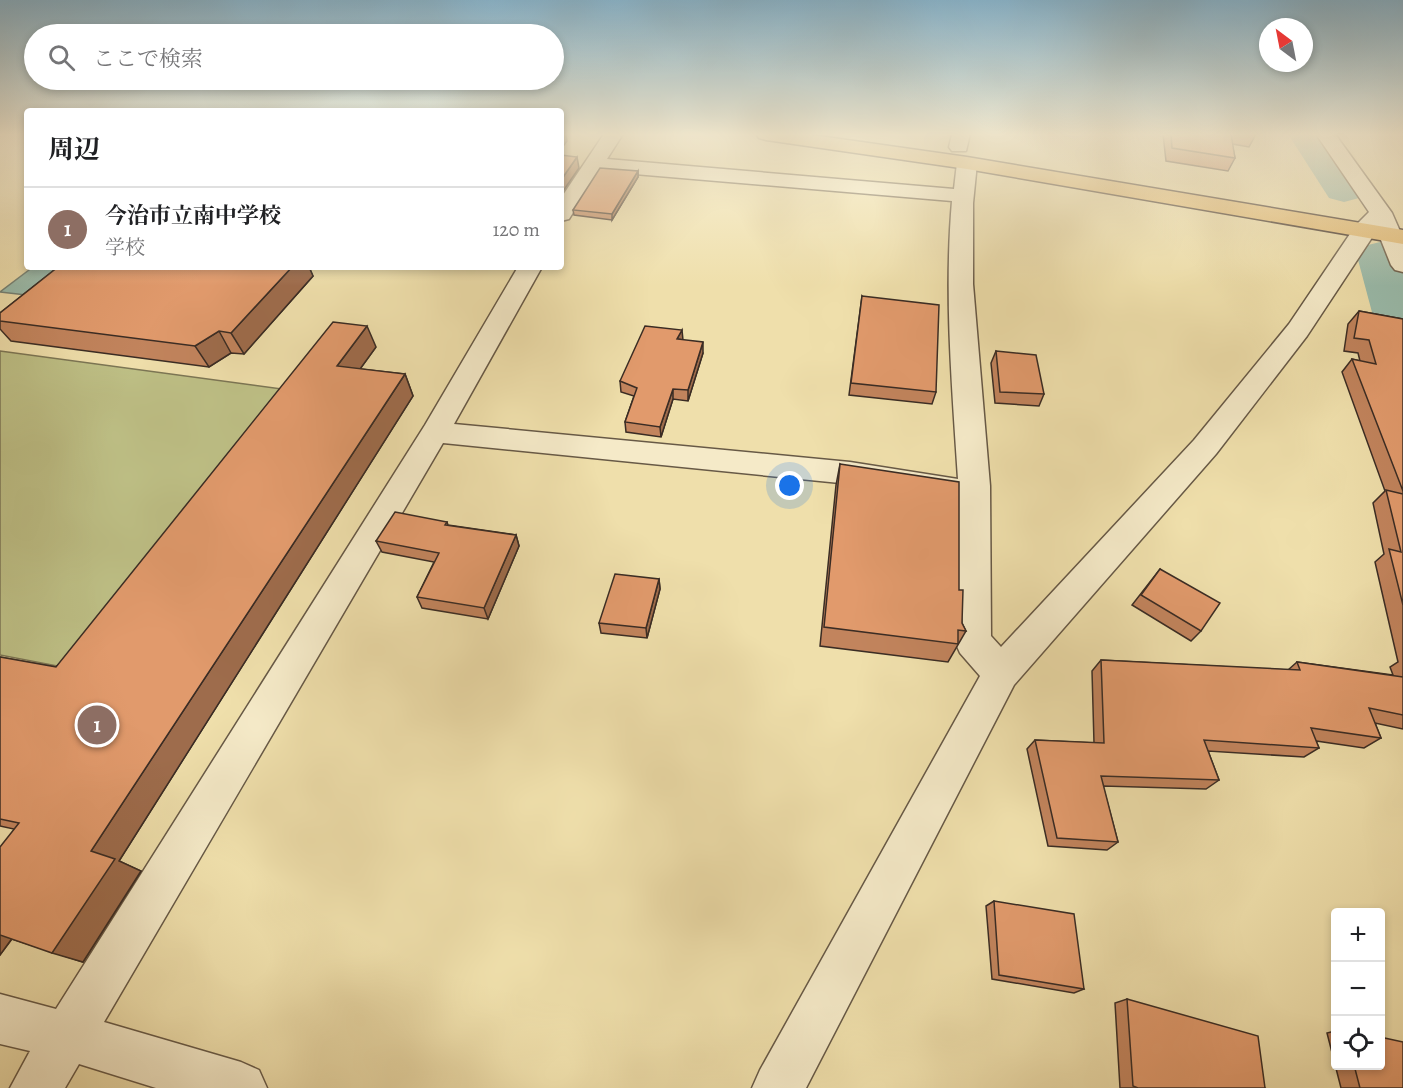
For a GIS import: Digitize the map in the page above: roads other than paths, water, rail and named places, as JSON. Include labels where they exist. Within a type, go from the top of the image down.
[{"type":"highway","points":[[1163,185],[1388,226]]},
{"type":"street","points":[[564,209],[580,185]]},
{"type":"street","points":[[833,185],[962,196]]},
{"type":"street","points":[[962,185],[962,314],[974,486],[973,642],[1001,673]]},
{"type":"street","points":[[1360,185],[1388,226],[1403,265]]},
{"type":"street","points":[[778,1088],[1001,673],[1205,447],[1298,330],[1388,226]]},
{"type":"street","points":[[36,1088],[435,432],[528,270]]},
{"type":"street","points":[[435,432],[850,473],[963,490],[974,486]]},
{"type":"street","points":[[0,1019],[67,1036],[241,1088]]},
{"type":"waterway","points":[[1341,185],[1344,189]]},
{"type":"waterway","points":[[1380,256],[1398,316],[1403,319]]},
{"type":"place","name":"今治市立南中学校","points":[[97,725]]}]
